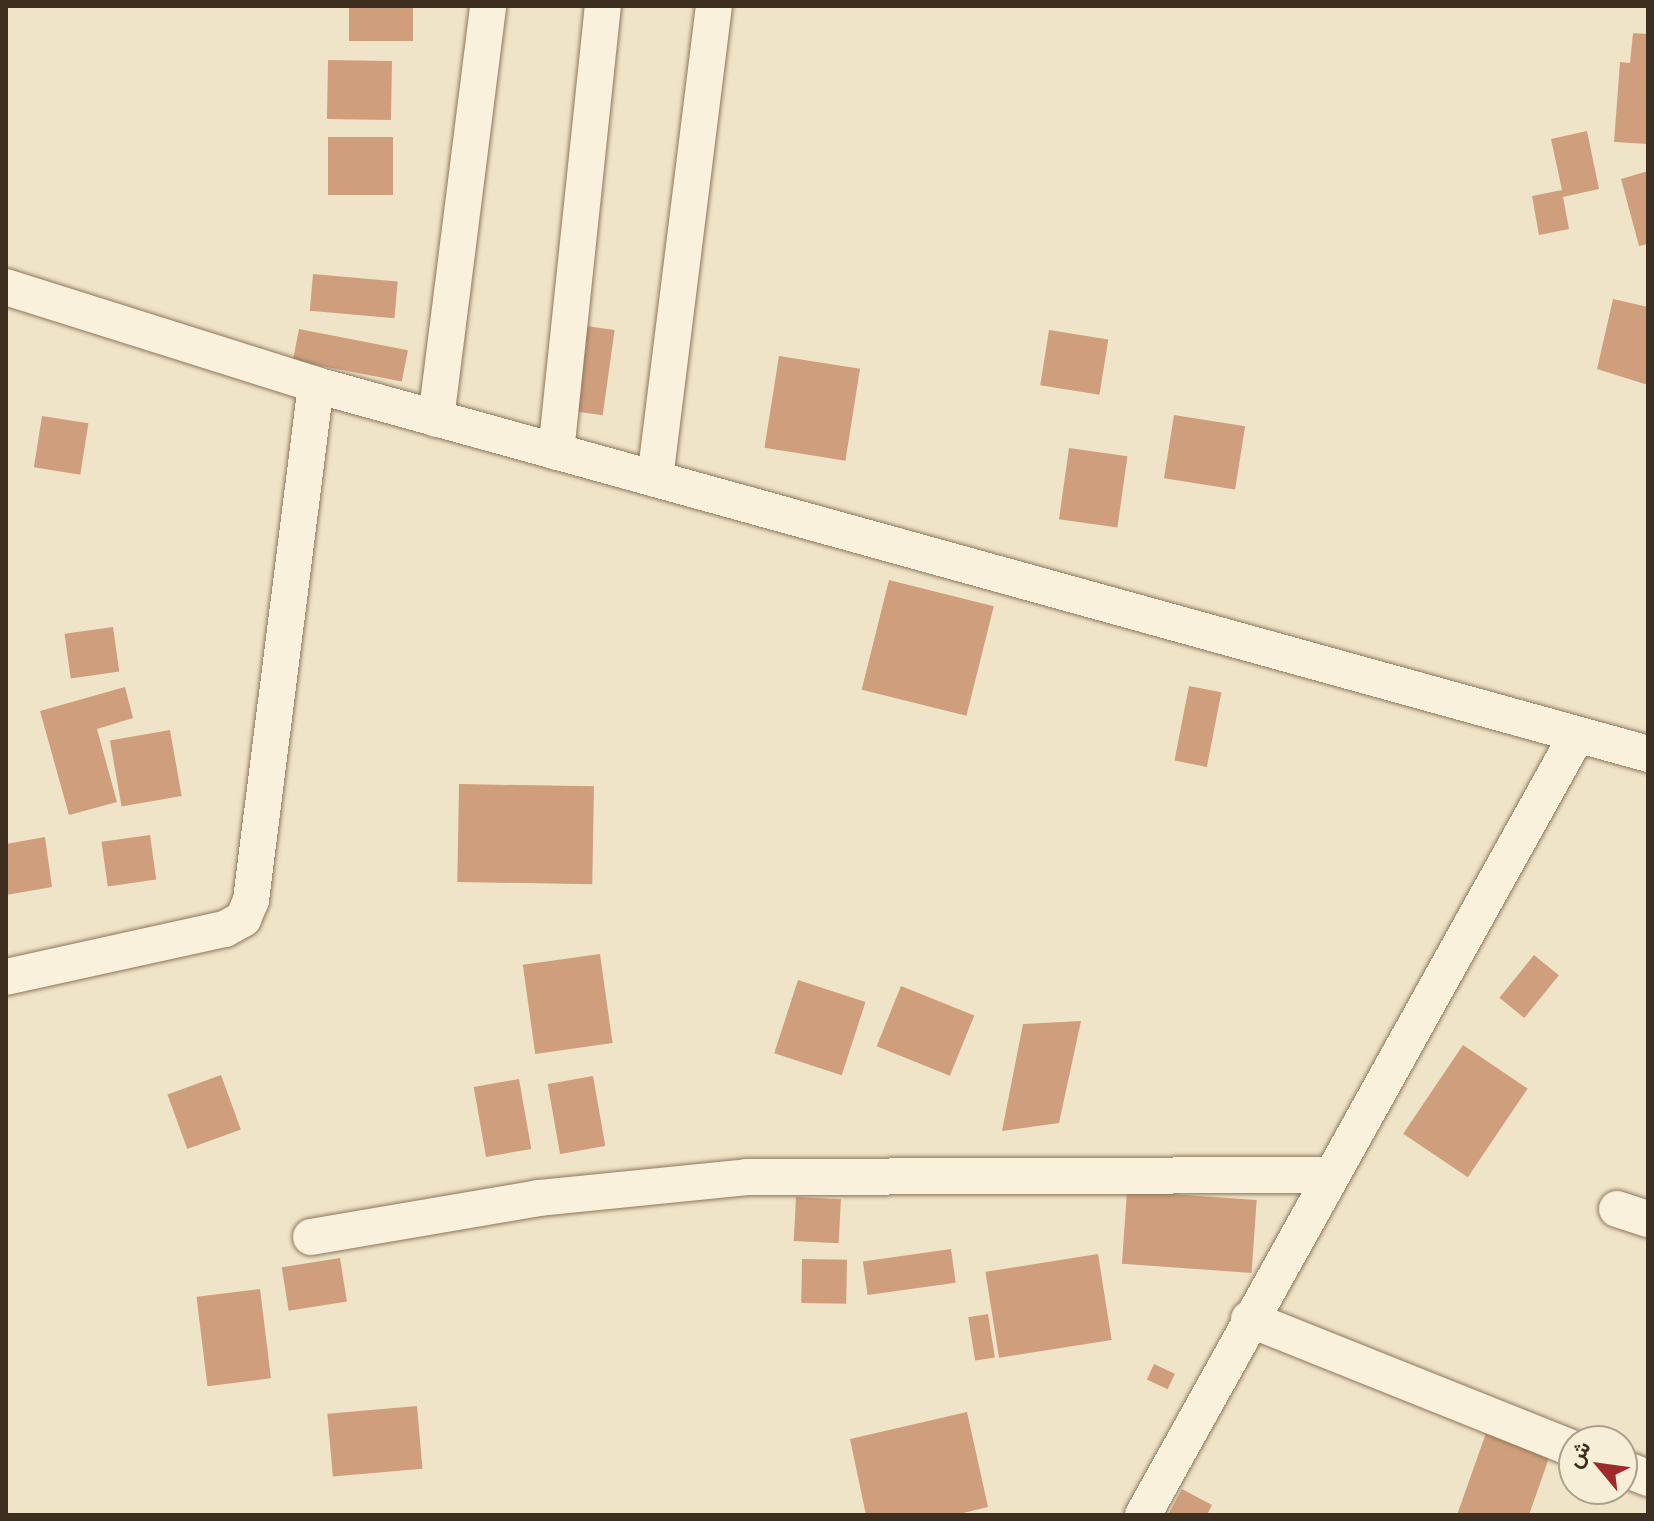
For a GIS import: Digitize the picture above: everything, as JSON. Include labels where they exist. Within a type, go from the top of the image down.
[{"type":"street","points":[[436,419],[488,6]]},
{"type":"street","points":[[556,452],[603,6]]},
{"type":"street","points":[[655,479],[714,6]]},
{"type":"street","points":[[6,287],[316,385],[1648,754]]},
{"type":"street","points":[[6,977],[225,929],[243,919],[251,900],[316,385]]},
{"type":"street","points":[[1143,1515],[1249,1319],[1577,735]]},
{"type":"street","points":[[311,1237],[538,1198],[747,1177],[1330,1175]]},
{"type":"street","points":[[1249,1319],[1558,1443]]},
{"type":"building","points":[[349,6],[413,6],[413,41],[349,41]]},
{"type":"building","points":[[1633,33],[1648,34],[1648,144],[1614,142],[1620,62],[1630,63]]},
{"type":"building","points":[[328,60],[392,61],[391,120],[327,119]]},
{"type":"building","points":[[1587,131],[1599,189],[1563,197],[1569,229],[1539,235],[1532,196],[1562,190],[1551,139]]},
{"type":"building","points":[[328,137],[393,137],[393,195],[328,195]]},
{"type":"building","points":[[1648,171],[1648,244],[1639,246],[1621,179]]},
{"type":"building","points":[[313,274],[398,281],[394,318],[310,311]]},
{"type":"building","points":[[1613,299],[1648,307],[1648,385],[1597,369]]},
{"type":"building","points":[[579,325],[615,330],[603,415],[567,410]]},
{"type":"building","points":[[299,329],[408,350],[402,382],[293,360]]},
{"type":"building","points":[[1049,330],[1108,339],[1100,395],[1040,385]]},
{"type":"building","points":[[779,356],[860,369],[845,461],[764,448]]},
{"type":"building","points":[[1174,415],[1245,426],[1235,489],[1164,478]]},
{"type":"building","points":[[42,416],[88,423],[80,475],[34,467]]},
{"type":"building","points":[[1069,448],[1127,456],[1117,528],[1059,519]]},
{"type":"building","points":[[889,580],[994,606],[966,716],[862,690]]},
{"type":"building","points":[[113,627],[119,672],[71,678],[64,634]]},
{"type":"building","points":[[1189,686],[1221,692],[1207,767],[1174,761]]},
{"type":"building","points":[[125,687],[133,718],[97,729],[117,802],[69,815],[40,711]]},
{"type":"building","points":[[170,730],[182,796],[122,807],[110,741]]},
{"type":"building","points":[[459,784],[594,786],[592,884],[457,882]]},
{"type":"building","points":[[150,835],[156,880],[108,886],[101,842]]},
{"type":"building","points":[[45,837],[52,887],[6,895],[6,844]]},
{"type":"building","points":[[600,954],[613,1043],[535,1054],[523,965]]},
{"type":"building","points":[[1534,955],[1559,975],[1524,1018],[1499,998]]},
{"type":"building","points":[[798,980],[866,1002],[842,1075],[774,1053]]},
{"type":"building","points":[[901,986],[974,1016],[950,1076],[877,1046]]},
{"type":"building","points":[[1081,1021],[1059,1123],[1002,1131],[1023,1024]]},
{"type":"building","points":[[1463,1045],[1528,1089],[1468,1177],[1403,1134]]},
{"type":"building","points":[[221,1075],[241,1130],[187,1149],[167,1094]]},
{"type":"building","points":[[593,1076],[605,1146],[560,1154],[548,1084]]},
{"type":"building","points":[[519,1079],[531,1149],[486,1157],[474,1087]]},
{"type":"building","points":[[1127,1191],[1257,1200],[1252,1273],[1122,1264]]},
{"type":"building","points":[[796,1197],[841,1199],[839,1243],[794,1241]]},
{"type":"building","points":[[951,1249],[956,1283],[868,1295],[863,1261]]},
{"type":"building","points":[[1098,1254],[1112,1340],[999,1358],[985,1272]]},
{"type":"building","points":[[340,1258],[347,1301],[289,1311],[282,1267]]},
{"type":"building","points":[[802,1259],[847,1260],[846,1304],[801,1303]]},
{"type":"building","points":[[260,1289],[271,1378],[207,1386],[196,1297]]},
{"type":"building","points":[[988,1314],[995,1357],[975,1361],[968,1317]]},
{"type":"building","points":[[1154,1364],[1175,1374],[1168,1389],[1147,1379]]},
{"type":"building","points":[[417,1406],[422,1469],[333,1477],[327,1414]]},
{"type":"building","points":[[967,1412],[988,1507],[955,1515],[866,1515],[850,1439]]},
{"type":"building","points":[[1486,1433],[1550,1455],[1529,1515],[1457,1515]]},
{"type":"building","points":[[1182,1489],[1212,1505],[1207,1515],[1168,1515]]}]
